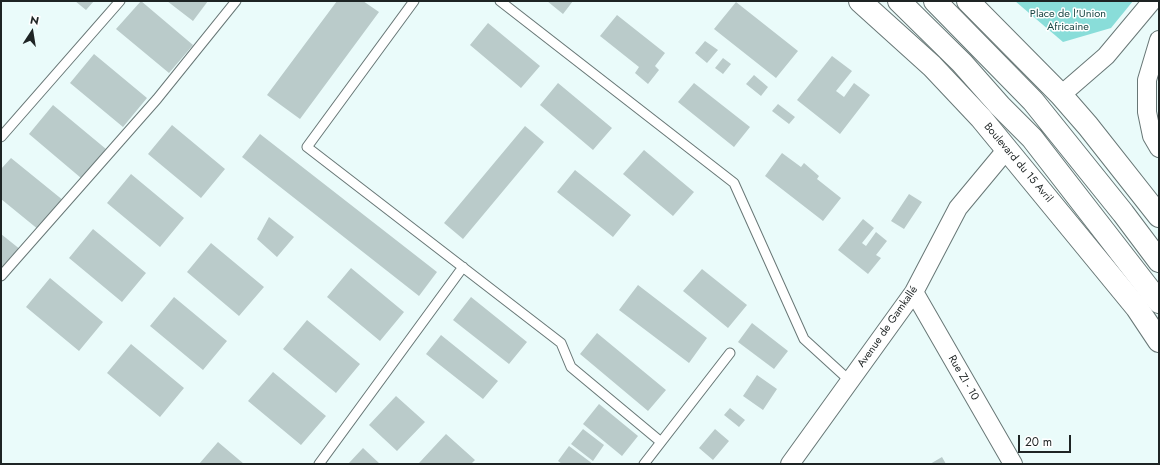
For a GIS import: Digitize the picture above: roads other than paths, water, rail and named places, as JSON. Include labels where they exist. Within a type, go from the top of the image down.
[{"type":"main road","name":"Boulevard du 15 Avril","points":[[860,1],[932,66],[1007,149],[1137,308],[1159,341]]},
{"type":"main road","points":[[899,1],[962,63],[1000,106],[1032,138],[1159,302]]},
{"type":"main road","points":[[935,1],[1001,67],[1038,107],[1123,213],[1159,262]]},
{"type":"main road","points":[[968,1],[1061,95],[1088,126],[1159,216]]},
{"type":"street","points":[[1061,95],[1106,56],[1152,1]]},
{"type":"street","points":[[1159,40],[1147,80],[1146,112],[1152,136],[1159,148]]},
{"type":"street","name":"Avenue de Gamkallé","points":[[790,464],[914,292],[958,208],[1007,149]]},
{"type":"street","name":"Rue ZI - 10","points":[[914,292],[1013,464]]},
{"type":"lane","points":[[1,138],[120,1]]},
{"type":"lane","points":[[1,276],[157,99],[236,1]]},
{"type":"lane","points":[[414,1],[307,147],[561,343],[571,367],[661,442]]},
{"type":"lane","points":[[500,1],[734,183],[804,339],[850,381]]},
{"type":"lane","points":[[319,464],[463,267]]},
{"type":"lane","points":[[644,464],[730,353]]},
{"type":"park label","name":"Place de l'Union Africaine","points":[[1068,20]]}]
